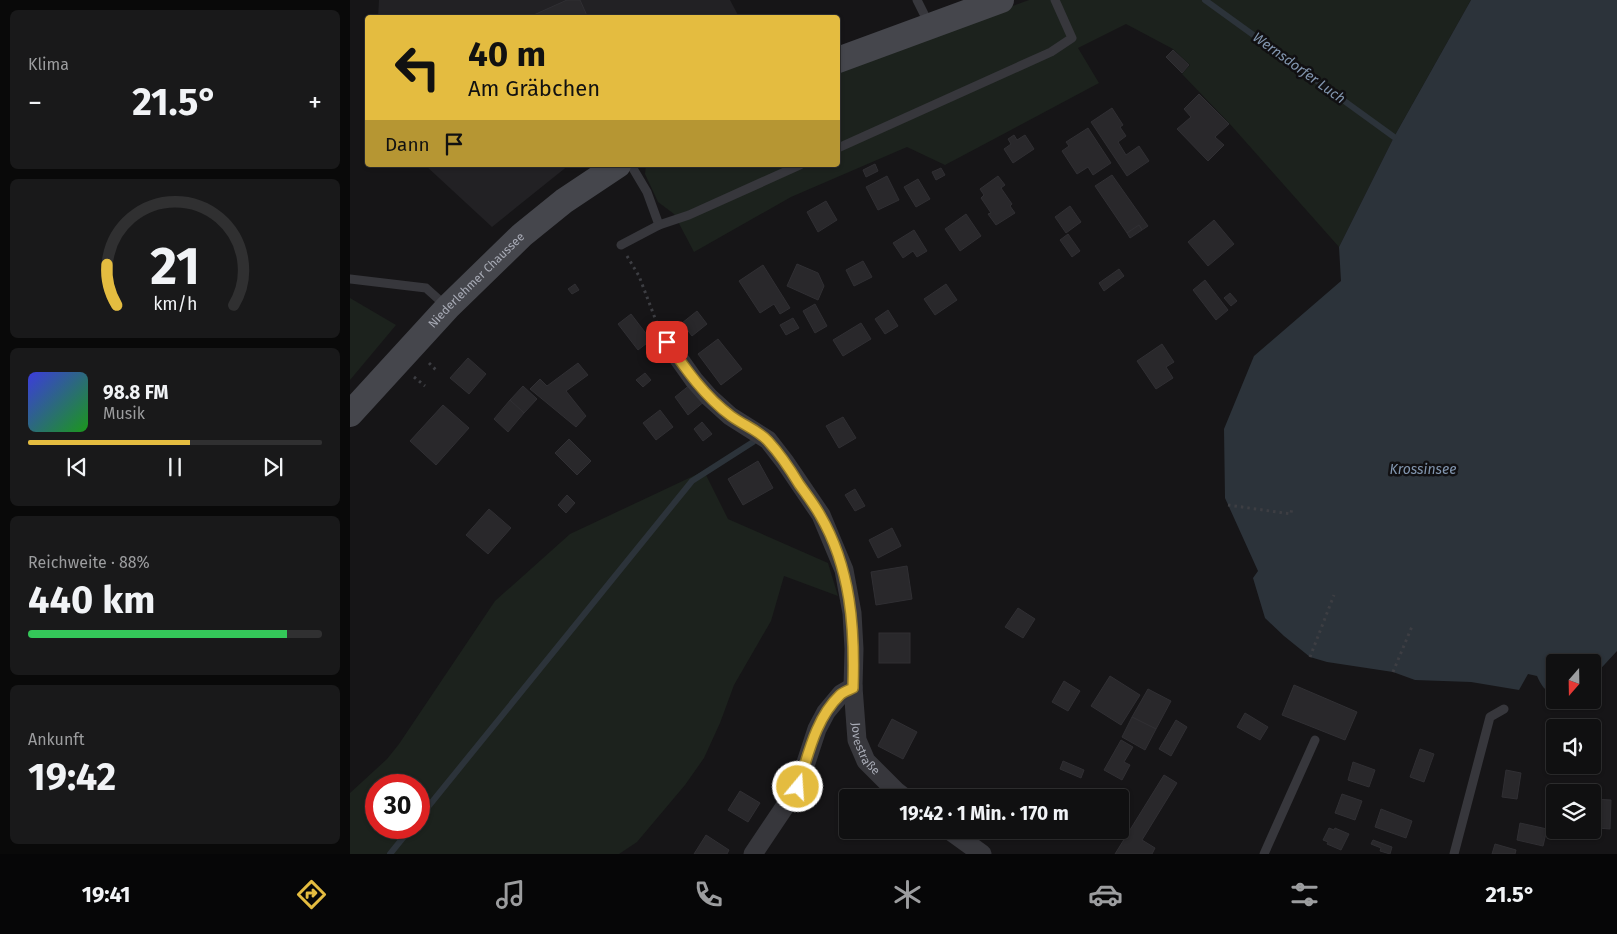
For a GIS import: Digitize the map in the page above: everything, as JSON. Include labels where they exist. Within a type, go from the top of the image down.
[{"type":"main road","points":[[840,59],[1001,0]]},
{"type":"main road","name":"Niederlehmer Chaussee","points":[[350,414],[402,355],[448,307],[522,235],[564,201],[615,167]]},
{"type":"street","name":"Jovestraße","points":[[667,342],[710,397],[730,416],[768,440],[821,515],[844,570],[852,613],[854,649],[853,688],[857,740],[866,761],[894,789]]},
{"type":"street","points":[[753,854],[798,787],[817,729],[826,712],[840,694],[853,688]]},
{"type":"street","points":[[961,839],[982,854]]},
{"type":"lane","points":[[917,0],[930,25]]},
{"type":"lane","points":[[840,147],[1051,52],[1072,38],[1055,0]]},
{"type":"lane","points":[[633,167],[647,192],[659,226]]},
{"type":"lane","points":[[621,245],[659,226],[689,215],[796,167]]},
{"type":"lane","points":[[350,279],[426,288],[448,307]]},
{"type":"lane","points":[[1454,854],[1490,717],[1504,709]]},
{"type":"lane","points":[[1264,854],[1315,740]]},
{"type":"path","points":[[621,245],[639,276],[651,310],[667,342]]},
{"type":"path","points":[[425,360],[437,371]]},
{"type":"path","points":[[412,375],[424,386]]},
{"type":"path","points":[[1228,505],[1291,514],[1292,507]]},
{"type":"path","points":[[1310,657],[1334,595]]},
{"type":"path","points":[[1393,672],[1413,624]]},
{"type":"shaded area","points":[[379,0],[730,0],[738,15],[378,15]]},
{"type":"shaded area","points":[[1029,0],[1471,0],[1394,137],[1339,247],[1229,123],[1182,74],[1190,65],[1173,49],[1126,24],[1078,48],[1099,83],[945,165],[907,147],[791,197],[694,252],[674,214],[658,202],[645,174],[646,167],[840,167],[840,72]]},
{"type":"shaded area","points":[[427,167],[567,167],[492,227]]},
{"type":"shaded area","points":[[350,298],[396,325],[350,380]]},
{"type":"shaded area","points":[[704,471],[728,519],[828,563],[838,596],[784,576],[771,621],[734,685],[704,758],[685,785],[637,842],[619,854],[350,854],[350,793],[365,779],[365,839],[430,839],[430,774],[371,774],[387,759],[399,744],[495,601],[570,534]]},
{"type":"water","name":"Krossinsee","points":[[1471,0],[1617,0],[1617,651],[1601,668],[1601,654],[1546,654],[1546,690],[1537,676],[1528,674],[1519,690],[1471,682],[1415,680],[1393,672],[1327,662],[1310,657],[1265,618],[1253,578],[1258,571],[1225,498],[1224,429],[1254,356],[1341,281],[1339,247],[1394,137]]},
{"type":"building","points":[[567,0],[580,0],[587,15],[534,15]]},
{"type":"building","points":[[1173,50],[1189,65],[1182,73],[1166,57]]},
{"type":"building","points":[[1199,94],[1229,124],[1215,137],[1224,145],[1208,161],[1177,129],[1191,117],[1184,109]]},
{"type":"building","points":[[1112,108],[1123,125],[1120,127],[1126,136],[1118,142],[1126,155],[1139,146],[1149,161],[1127,176],[1091,122]]},
{"type":"building","points":[[1088,128],[1111,163],[1093,175],[1088,167],[1077,174],[1062,151],[1069,146],[1066,142]]},
{"type":"building","points":[[1014,135],[1017,140],[1025,135],[1034,149],[1013,163],[1004,149],[1011,144],[1008,139]]},
{"type":"building","points":[[875,164],[878,171],[866,177],[863,170]]},
{"type":"building","points":[[941,168],[945,175],[936,180],[932,172]]},
{"type":"building","points":[[1112,175],[1148,226],[1142,230],[1139,225],[1127,233],[1095,186]]},
{"type":"building","points":[[887,176],[899,200],[878,210],[866,187]]},
{"type":"building","points":[[998,176],[1005,185],[1001,188],[1012,204],[1010,206],[1015,213],[996,225],[988,214],[991,213],[981,198],[984,195],[980,189]]},
{"type":"building","points":[[918,179],[930,199],[916,207],[904,187]]},
{"type":"building","points":[[826,201],[837,220],[818,232],[807,212]]},
{"type":"building","points":[[1070,206],[1081,222],[1066,233],[1055,217]]},
{"type":"building","points":[[966,214],[981,236],[960,251],[945,229]]},
{"type":"building","points":[[1214,220],[1234,244],[1208,266],[1188,242]]},
{"type":"building","points":[[1139,225],[1142,230],[1130,238],[1127,233]]},
{"type":"building","points":[[914,230],[927,251],[917,257],[913,251],[903,258],[893,243]]},
{"type":"building","points":[[1068,234],[1080,251],[1072,257],[1060,240]]},
{"type":"building","points":[[863,261],[872,277],[854,286],[846,270]]},
{"type":"building","points":[[797,264],[818,273],[824,286],[818,300],[787,286]]},
{"type":"building","points":[[763,265],[790,308],[780,314],[774,304],[760,313],[739,281]]},
{"type":"building","points":[[1119,269],[1124,276],[1104,291],[1099,283]]},
{"type":"building","points":[[1205,280],[1228,310],[1216,320],[1193,290]]},
{"type":"building","points":[[575,284],[579,290],[572,294],[568,289]]},
{"type":"building","points":[[946,284],[957,300],[935,315],[924,299]]},
{"type":"building","points":[[1230,293],[1237,301],[1231,306],[1224,298]]},
{"type":"building","points":[[815,304],[827,326],[815,333],[803,311]]},
{"type":"building","points":[[888,310],[898,326],[885,334],[875,319]]},
{"type":"building","points":[[697,311],[707,324],[692,336],[682,323]]},
{"type":"building","points":[[631,314],[651,340],[638,350],[618,324]]},
{"type":"building","points":[[793,318],[799,328],[786,335],[780,325]]},
{"type":"building","points":[[861,323],[871,339],[843,356],[833,340]]},
{"type":"building","points":[[718,339],[742,369],[721,385],[698,354]]},
{"type":"building","points":[[1162,344],[1174,362],[1166,367],[1173,378],[1156,389],[1137,361]]},
{"type":"building","points":[[468,358],[486,374],[469,394],[450,378]]},
{"type":"building","points":[[578,363],[588,375],[566,391],[586,416],[576,427],[530,389],[540,379],[547,386]]},
{"type":"building","points":[[645,373],[651,380],[643,387],[636,380]]},
{"type":"building","points":[[691,384],[705,401],[688,415],[675,397]]},
{"type":"building","points":[[523,386],[537,399],[524,413],[510,400]]},
{"type":"building","points":[[510,400],[524,413],[508,432],[494,419]]},
{"type":"building","points":[[443,405],[469,428],[436,465],[410,441]]},
{"type":"building","points":[[660,410],[673,427],[656,440],[643,423]]},
{"type":"building","points":[[843,417],[856,438],[839,448],[826,426]]},
{"type":"building","points":[[702,422],[712,434],[703,441],[694,429]]},
{"type":"building","points":[[569,439],[591,461],[577,475],[555,453]]},
{"type":"building","points":[[758,461],[773,488],[743,505],[728,479]]},
{"type":"building","points":[[855,489],[865,506],[855,511],[845,495]]},
{"type":"building","points":[[567,495],[575,503],[566,513],[558,505]]},
{"type":"building","points":[[489,509],[511,528],[488,554],[466,535]]},
{"type":"building","points":[[892,528],[901,546],[878,558],[869,540]]},
{"type":"building","points":[[907,566],[912,599],[876,605],[871,572]]},
{"type":"building","points":[[1018,608],[1035,619],[1023,638],[1005,627]]},
{"type":"building","points":[[879,633],[910,633],[910,663],[879,663]]},
{"type":"building","points":[[1110,676],[1140,695],[1121,725],[1091,706]]},
{"type":"building","points":[[1064,681],[1080,691],[1068,711],[1052,702]]},
{"type":"building","points":[[1294,685],[1357,712],[1345,740],[1282,715]]},
{"type":"building","points":[[1148,689],[1171,701],[1156,729],[1132,717]]},
{"type":"building","points":[[1245,713],[1268,727],[1260,740],[1237,727]]},
{"type":"building","points":[[1132,717],[1156,729],[1145,750],[1122,737]]},
{"type":"building","points":[[892,719],[917,732],[903,759],[878,746]]},
{"type":"building","points":[[1176,720],[1187,727],[1171,756],[1159,749]]},
{"type":"building","points":[[1121,740],[1133,747],[1124,762],[1130,765],[1122,780],[1104,770]]},
{"type":"building","points":[[1420,749],[1434,754],[1424,782],[1410,777]]},
{"type":"building","points":[[1063,761],[1084,770],[1081,778],[1060,769]]},
{"type":"building","points":[[1353,762],[1375,770],[1369,787],[1348,780]]},
{"type":"building","points":[[1506,770],[1521,773],[1517,799],[1502,797]]},
{"type":"building","points":[[1164,775],[1177,783],[1142,840],[1155,848],[1152,854],[1115,854],[1124,839],[1129,839],[1129,831]]},
{"type":"building","points":[[740,791],[760,803],[748,822],[728,810]]},
{"type":"building","points":[[1342,794],[1362,801],[1355,820],[1335,813]]},
{"type":"building","points":[[1601,799],[1611,800],[1610,829],[1601,828]]},
{"type":"building","points":[[1381,809],[1412,821],[1406,838],[1375,827]]},
{"type":"building","points":[[1520,823],[1546,829],[1543,846],[1517,840]]},
{"type":"building","points":[[1329,828],[1334,830],[1335,828],[1349,834],[1341,850],[1327,844],[1328,842],[1323,840]]},
{"type":"building","points":[[706,835],[729,850],[727,854],[694,854]]},
{"type":"building","points":[[1373,840],[1392,847],[1390,854],[1380,851],[1381,848],[1371,844]]},
{"type":"building","points":[[1495,844],[1516,850],[1515,854],[1492,854]]},
{"type":"waterway","name":"Wernsdorfer Luch","points":[[1205,0],[1394,137]]},
{"type":"waterway","points":[[430,804],[692,481],[753,442]]},
{"type":"waterway","points":[[390,854],[402,839]]},
{"type":"route","points":[[667,342],[694,380],[710,397],[730,416],[768,440],[821,515],[844,570],[852,613],[854,649],[853,688],[840,694],[826,712],[817,729],[798,787]]}]
